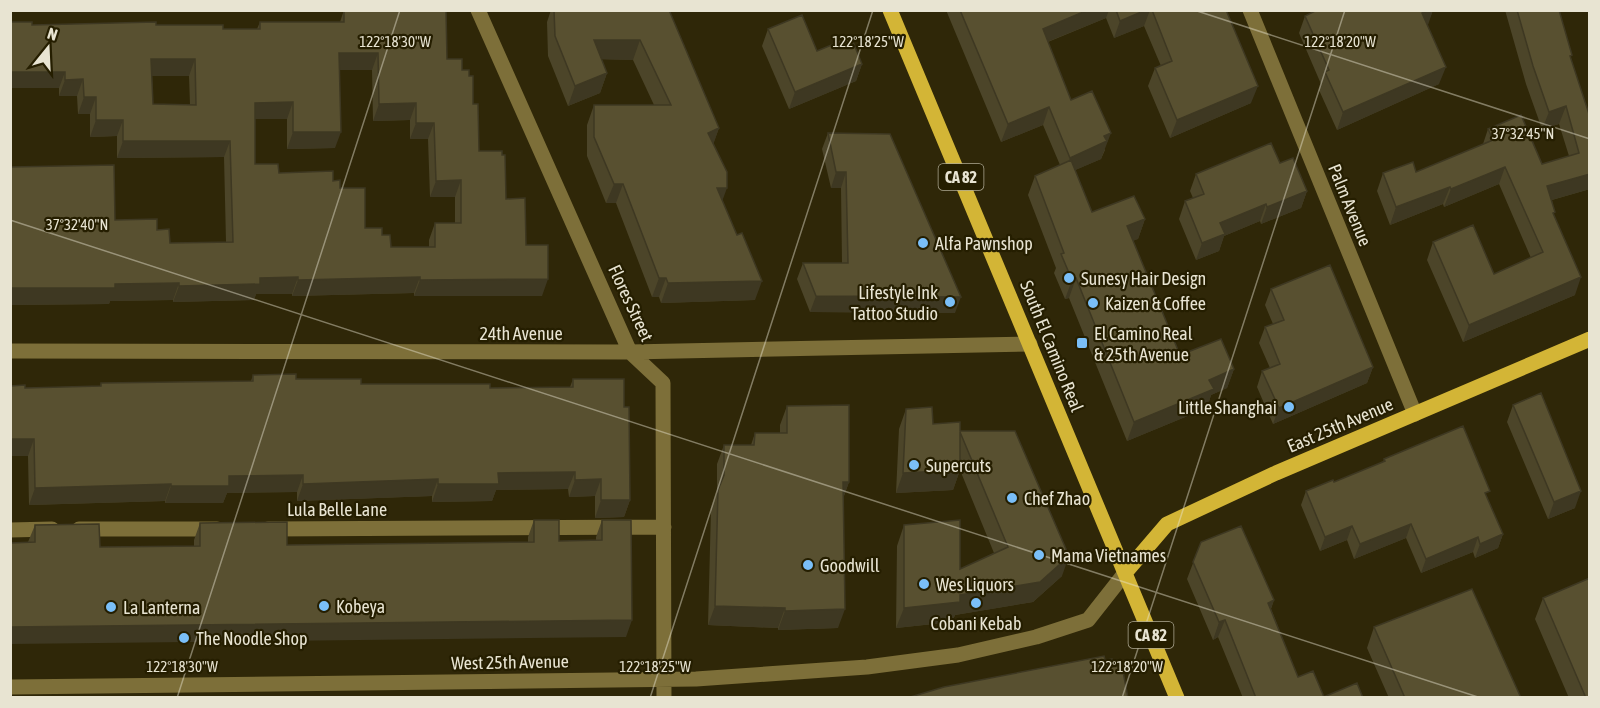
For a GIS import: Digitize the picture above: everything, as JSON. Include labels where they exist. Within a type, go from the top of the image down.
[{"type":"main road","name":"South El Camino Real","points":[[890,10],[1178,698]]},
{"type":"main road","name":"East 25th Avenue","points":[[1125,573],[1167,524],[1276,473],[1590,339]]},
{"type":"street","name":"Flores Street","points":[[478,10],[630,352],[663,383],[664,698]]},
{"type":"street","name":"Palm Avenue","points":[[1250,10],[1415,414]]},
{"type":"street","name":"24th Avenue","points":[[10,351],[630,352],[1030,344]]},
{"type":"street","name":"Lula Belle Lane","points":[[10,530],[664,527]]},
{"type":"street","name":"West 25th Avenue","points":[[10,687],[664,680],[775,675],[867,667],[958,655],[1036,637],[1088,620],[1125,573]]},
{"type":"building","points":[[344,10],[446,11],[447,59],[462,59],[462,70],[469,70],[469,76],[473,76],[473,104],[478,104],[479,151],[502,151],[502,155],[505,155],[506,199],[525,198],[526,245],[548,245],[548,279],[420,280],[420,277],[298,280],[298,277],[260,278],[260,284],[179,286],[179,283],[115,284],[115,288],[10,288],[10,167],[114,165],[115,220],[157,219],[157,230],[169,229],[170,243],[233,242],[230,141],[123,141],[123,120],[96,120],[96,97],[84,97],[83,79],[65,80],[65,72],[10,72],[10,22],[32,22],[32,25],[156,22],[156,25],[223,25],[223,29],[260,29],[260,22],[344,22]],"holes":[[[339,53],[378,53],[379,104],[416,103],[416,123],[434,123],[436,181],[461,180],[461,223],[435,223],[435,247],[391,247],[390,235],[382,235],[382,228],[365,228],[365,188],[340,188],[340,180],[333,181],[333,171],[279,173],[278,164],[255,164],[255,103],[293,102],[293,132],[341,132]],[[151,59],[195,59],[196,105],[153,104]]]},
{"type":"building","points":[[554,10],[669,10],[719,128],[708,133],[727,172],[727,188],[717,188],[737,235],[742,233],[762,281],[668,283],[666,278],[659,278],[623,184],[614,184],[594,137],[594,105],[671,105],[640,40],[594,40],[607,73],[575,86],[555,36]]},
{"type":"building","points":[[960,10],[1088,10],[1043,29],[1071,100],[1092,91],[1111,133],[1104,136],[1107,141],[1070,158],[1049,107],[1008,124]]},
{"type":"building","points":[[1116,10],[1146,10],[1120,21]]},
{"type":"building","points":[[1152,10],[1226,10],[1258,86],[1177,120],[1155,68],[1172,61]]},
{"type":"building","points":[[1317,10],[1428,10],[1422,13],[1446,67],[1343,112],[1325,72],[1329,70],[1305,16]]},
{"type":"building","points":[[1517,10],[1559,10],[1572,55],[1570,56],[1590,117],[1590,174],[1547,186],[1555,212],[1553,213],[1581,277],[1469,325],[1433,242],[1473,225],[1494,274],[1543,252],[1505,167],[1451,189],[1450,187],[1396,207],[1383,173],[1413,162],[1416,172],[1493,140],[1488,129],[1521,115],[1542,164],[1579,153],[1566,106],[1549,112]]},
{"type":"building","points":[[802,15],[817,51],[851,37],[862,64],[795,92],[768,29]]},
{"type":"building","points":[[828,133],[890,134],[961,297],[816,296],[803,263],[848,263],[846,172],[836,172]]},
{"type":"building","points":[[1271,143],[1280,163],[1293,158],[1307,191],[1267,207],[1266,204],[1220,223],[1225,234],[1202,243],[1185,201],[1204,194],[1196,174]]},
{"type":"building","points":[[1071,160],[1092,212],[1134,196],[1145,219],[1127,226],[1180,355],[1221,339],[1234,369],[1209,380],[1214,389],[1134,422],[1076,278],[1072,280],[1061,254],[1064,253],[1035,176]]},
{"type":"building","points":[[1330,265],[1373,367],[1279,408],[1262,371],[1280,364],[1265,327],[1284,320],[1271,289]]},
{"type":"building","points":[[296,374],[296,379],[361,379],[361,384],[490,384],[490,388],[573,387],[573,379],[624,379],[624,407],[629,407],[630,500],[601,500],[601,479],[575,480],[575,472],[498,473],[499,484],[438,484],[438,479],[303,484],[303,475],[229,476],[229,486],[171,486],[171,484],[35,488],[34,439],[10,439],[10,386],[25,385],[25,388],[101,386],[101,383],[253,381],[253,375]]},
{"type":"building","points":[[1541,393],[1581,491],[1554,502],[1513,405]]},
{"type":"building","points":[[849,405],[849,482],[843,482],[845,609],[785,611],[785,608],[715,606],[718,490],[724,475],[724,445],[754,445],[755,433],[787,433],[787,406]]},
{"type":"building","points":[[932,407],[933,424],[960,422],[960,431],[1015,431],[1069,556],[1040,582],[960,595],[960,602],[904,608],[904,525],[960,520],[960,569],[1008,547],[960,432],[960,470],[903,473],[906,409]]},
{"type":"building","points":[[1463,426],[1490,491],[1485,493],[1503,534],[1480,544],[1478,537],[1426,559],[1411,524],[1360,544],[1352,526],[1325,537],[1306,491],[1385,461],[1384,459]]},
{"type":"building","points":[[534,520],[559,520],[559,541],[602,540],[602,520],[631,520],[632,620],[10,627],[10,543],[35,542],[35,525],[99,524],[100,547],[200,546],[200,523],[287,522],[287,545],[534,542]]},
{"type":"building","points":[[1241,526],[1274,600],[1268,603],[1298,677],[1313,671],[1324,697],[1256,698],[1225,620],[1219,622],[1193,562],[1201,542]]},
{"type":"building","points":[[1590,578],[1590,698],[1586,698],[1543,598]]},
{"type":"building","points":[[1472,589],[1521,698],[1405,698],[1374,627]]},
{"type":"building","points":[[1104,656],[1105,660],[1112,659],[1113,667],[1122,666],[1128,698],[907,698],[944,687]]},
{"type":"building","points":[[1357,683],[1363,698],[1321,698]]},
{"type":"place","name":"Alfa Pawnshop","points":[[923,243]]},
{"type":"place","name":"Sunesy Hair Design","points":[[1069,278]]},
{"type":"place","name":"Lifestyle Ink Tattoo Studio","points":[[950,302]]},
{"type":"place","name":"Kaizen & Coffee","points":[[1093,303]]},
{"type":"place","name":"El Camino Real & 25th Avenue","points":[[1082,343]]},
{"type":"place","name":"Little Shanghai","points":[[1289,407]]},
{"type":"place","name":"Supercuts","points":[[914,465]]},
{"type":"place","name":"Chef Zhao","points":[[1012,498]]},
{"type":"place","name":"Mama Vietnames","points":[[1039,555]]},
{"type":"place","name":"Goodwill","points":[[808,565]]},
{"type":"place","name":"Wes Liquors","points":[[924,584]]},
{"type":"place","name":"Cobani Kebab","points":[[976,603]]},
{"type":"place","name":"Kobeya","points":[[324,606]]},
{"type":"place","name":"La Lanterna","points":[[111,607]]},
{"type":"place","name":"The Noodle Shop","points":[[184,638]]}]
